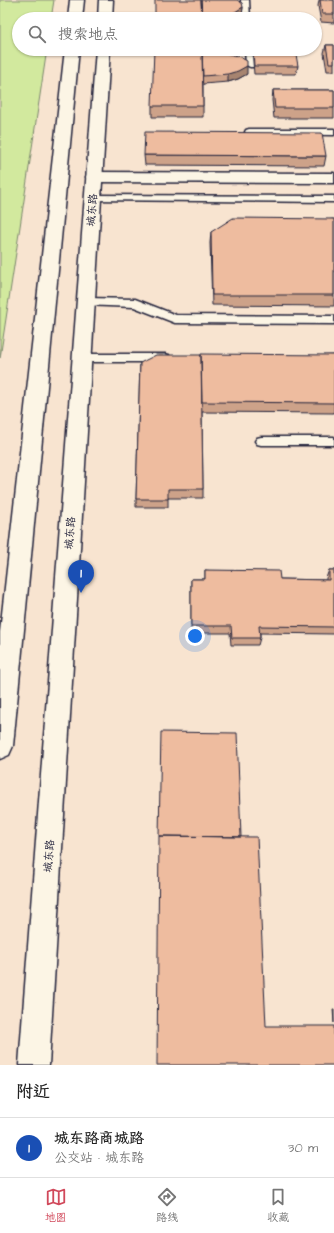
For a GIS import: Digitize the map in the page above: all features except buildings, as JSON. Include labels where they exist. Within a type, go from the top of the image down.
[{"type":"main road","points":[[76,12],[77,0]]},
{"type":"main road","points":[[105,12],[106,0]]},
{"type":"main road","points":[[0,746],[71,56]]},
{"type":"main road","name":"城东路","points":[[34,1065],[103,56]]},
{"type":"main road","points":[[94,188],[334,178]]},
{"type":"lane","points":[[245,0],[246,12]]},
{"type":"lane","points":[[249,56],[250,65]]},
{"type":"lane","points":[[249,132],[334,132]]},
{"type":"lane","points":[[94,188],[334,199]]},
{"type":"lane","points":[[86,302],[135,303],[175,319],[334,320]]},
{"type":"lane","points":[[82,358],[177,358]]},
{"type":"lane","points":[[262,441],[334,441]]},
{"type":"green space","points":[[0,0],[54,0],[52,12],[12,12],[12,56],[46,56],[0,358]]},
{"type":"place","name":"城东路商城路","points":[[81,593]]}]
